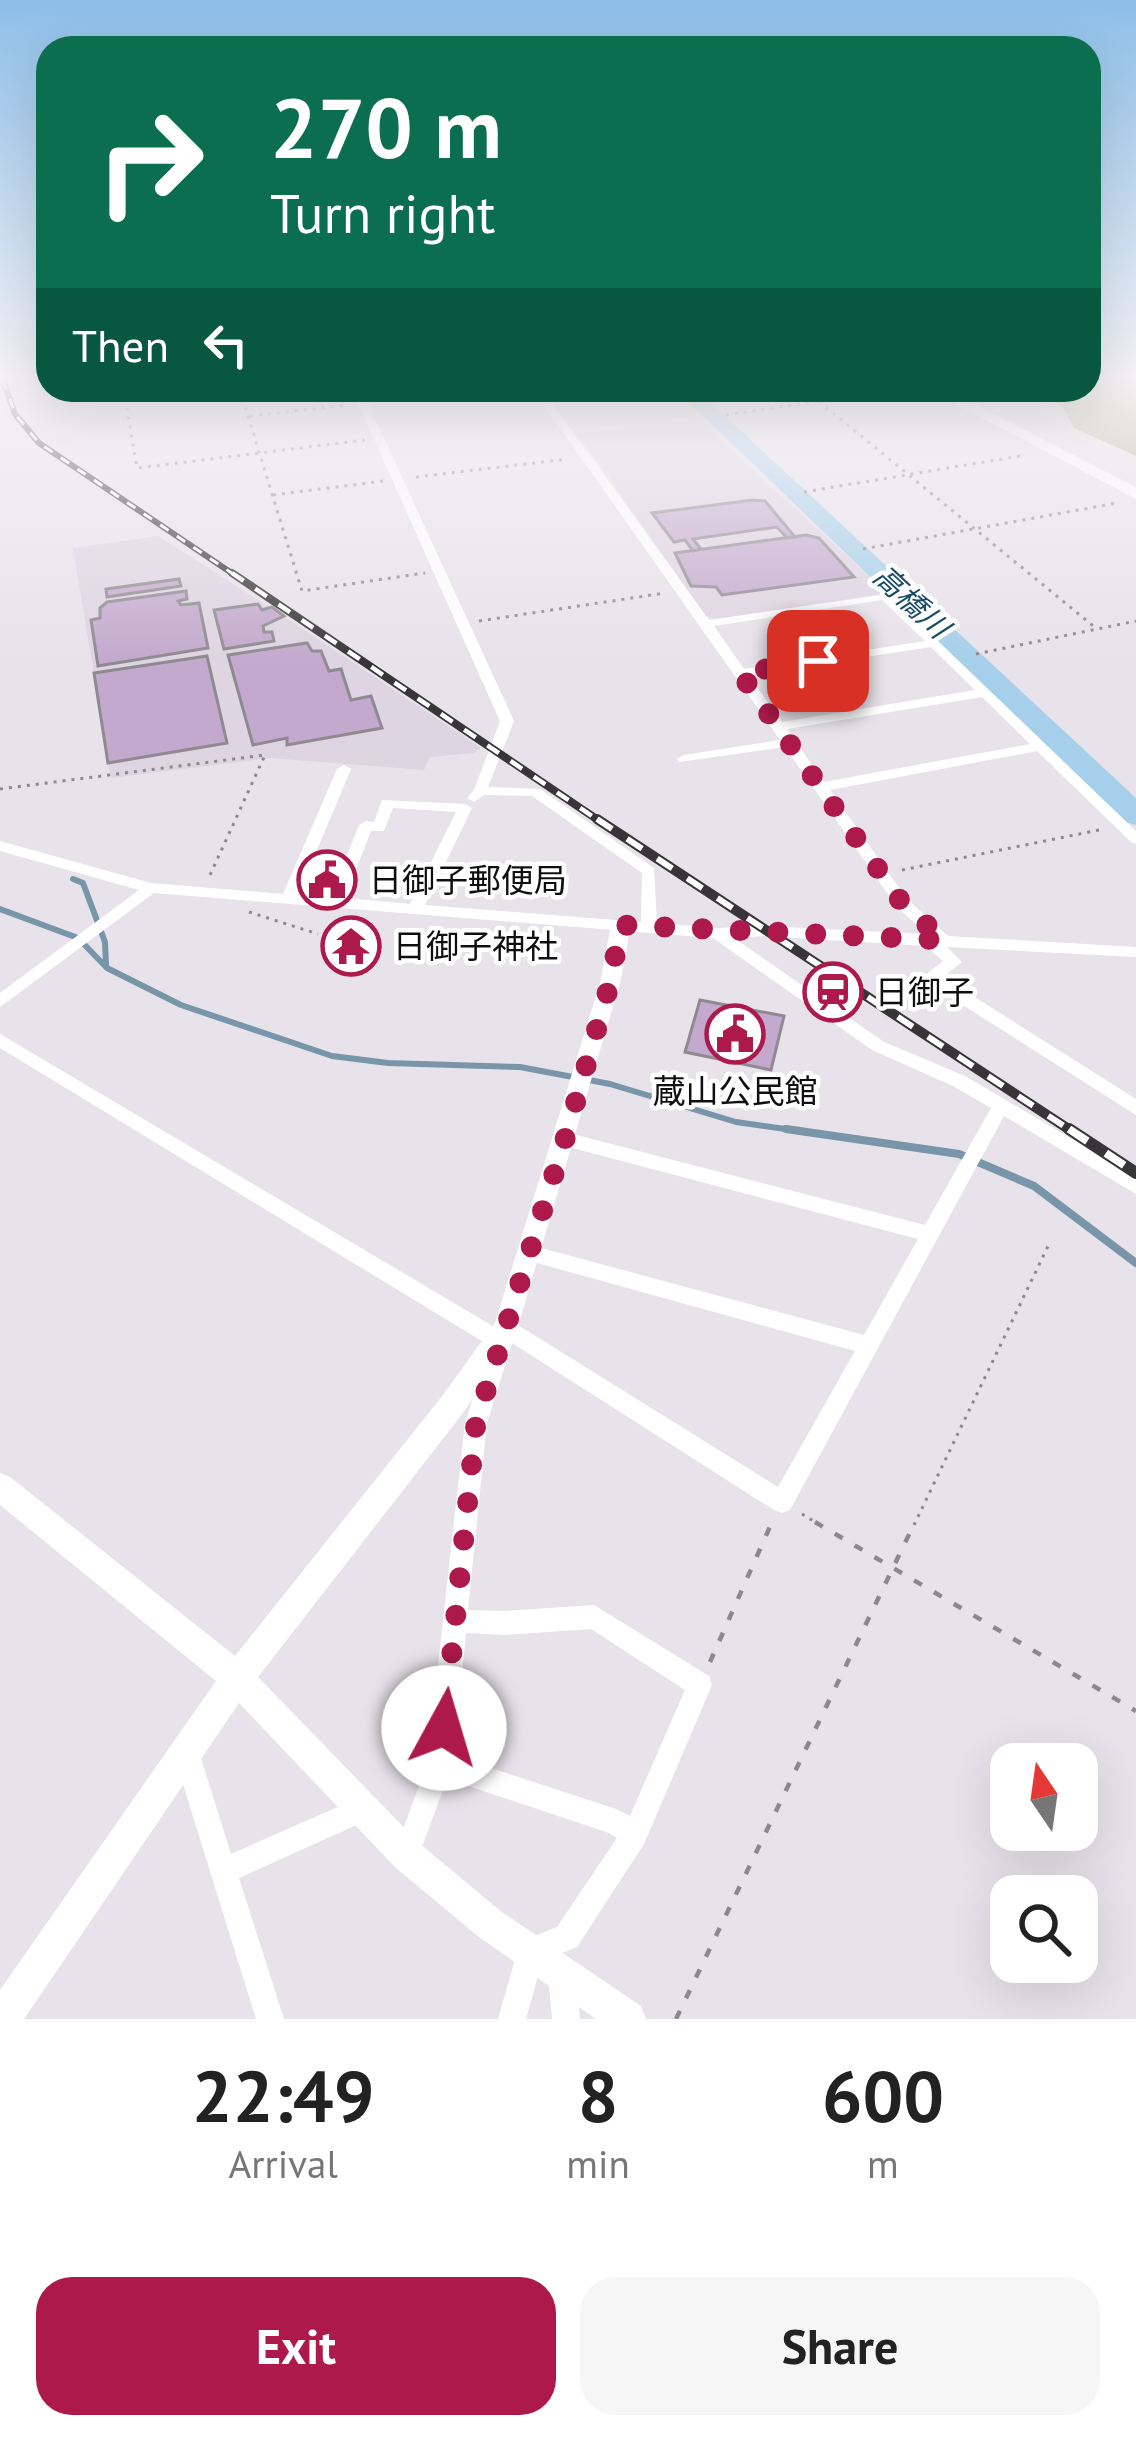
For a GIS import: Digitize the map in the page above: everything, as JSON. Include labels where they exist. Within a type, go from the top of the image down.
[{"type":"main road","points":[[1094,474],[1136,497]]},
{"type":"street","points":[[396,474],[507,721],[480,790],[465,808],[414,911]]},
{"type":"street","points":[[598,474],[902,903],[953,962],[931,976],[1136,1108]]},
{"type":"street","points":[[706,624],[885,596],[1136,839]]},
{"type":"street","points":[[740,673],[935,643]]},
{"type":"street","points":[[778,727],[986,692]]},
{"type":"street","points":[[684,759],[790,742]]},
{"type":"street","points":[[822,787],[1040,746]]},
{"type":"street","points":[[289,898],[344,770]]},
{"type":"street","points":[[480,790],[535,792],[649,871],[650,926]]},
{"type":"street","points":[[336,903],[366,826],[379,828],[387,803],[465,808]]},
{"type":"street","points":[[0,846],[151,888],[716,933],[936,939],[1136,952]]},
{"type":"street","points":[[0,1001],[151,888]]},
{"type":"street","points":[[407,1855],[440,1764],[476,1423],[565,1139],[621,925]]},
{"type":"street","points":[[716,933],[878,1046],[959,1082],[1136,1186]]},
{"type":"street","points":[[0,1040],[782,1502],[1000,1106]]},
{"type":"street","points":[[565,1139],[930,1234]]},
{"type":"street","points":[[530,1253],[868,1346]]},
{"type":"street","points":[[2,2019],[237,1678],[502,1334]]},
{"type":"street","points":[[0,1487],[237,1678],[407,1855],[530,1952],[628,2019]]},
{"type":"street","points":[[456,1621],[504,1624],[594,1617],[700,1685],[634,1835],[567,1937],[530,1952]]},
{"type":"street","points":[[186,1751],[270,2019]]},
{"type":"street","points":[[440,1764],[616,1822],[634,1835]]},
{"type":"street","points":[[224,1871],[365,1808]]},
{"type":"street","points":[[512,2019],[530,1952]]},
{"type":"street","points":[[562,1974],[566,2019]]},
{"type":"path","points":[[266,474],[302,591],[442,571]]},
{"type":"path","points":[[272,495],[437,474]]},
{"type":"path","points":[[804,492],[914,474]]},
{"type":"path","points":[[909,475],[1097,629]]},
{"type":"path","points":[[863,549],[1136,497]]},
{"type":"path","points":[[466,623],[682,590]]},
{"type":"path","points":[[976,654],[1136,621]]},
{"type":"path","points":[[0,788],[265,754],[203,889]]},
{"type":"path","points":[[882,874],[1121,825]]},
{"type":"path","points":[[250,912],[317,934]]},
{"type":"path","points":[[676,2019],[1050,1242]]},
{"type":"path","points":[[700,1685],[782,1502],[1136,1711]]},
{"type":"shaded area","points":[[606,474],[758,474],[887,593],[718,619],[706,616]]},
{"type":"shaded area","points":[[158,536],[481,748],[430,757],[424,770],[270,758],[111,778],[73,548]]},
{"type":"building","points":[[765,501],[795,537],[787,538],[777,527],[693,539],[701,549],[693,551],[685,540],[674,542],[652,513]]},
{"type":"building","points":[[806,535],[819,538],[854,577],[722,595],[716,587],[691,586],[675,553]]},
{"type":"building","points":[[179,579],[181,586],[107,597],[106,589]]},
{"type":"building","points":[[186,591],[187,599],[178,601],[181,605],[199,603],[208,648],[98,666],[91,620],[100,618],[100,608],[107,602]]},
{"type":"building","points":[[258,604],[262,610],[272,607],[284,616],[263,626],[264,632],[272,632],[274,641],[224,649],[214,610]]},
{"type":"building","points":[[307,643],[312,651],[321,651],[329,671],[341,669],[351,700],[371,696],[382,728],[287,745],[287,738],[253,745],[228,655]]},
{"type":"building","points":[[207,656],[227,743],[108,763],[94,673]]},
{"type":"building","points":[[321,869],[342,870],[331,892],[311,890]]},
{"type":"building","name":"日御子神社","points":[[344,930],[379,948],[366,961],[324,948],[328,945],[323,943],[335,932]]},
{"type":"building","name":"蔵山公民館","points":[[700,1000],[784,1016],[771,1070],[685,1052]]},
{"type":"waterway","name":"高橋川","points":[[775,474],[1136,815]]},
{"type":"waterway","points":[[73,879],[83,883],[105,942],[106,965]]},
{"type":"waterway","points":[[0,909],[78,938],[107,968],[181,1005],[332,1056],[388,1063],[520,1067],[610,1084],[736,1122],[798,1131]]},
{"type":"waterway","points":[[786,1129],[798,1131]]},
{"type":"waterway","points":[[798,1131],[807,1132]]},
{"type":"waterway","points":[[798,1131],[959,1154],[1034,1186],[1136,1263]]},
{"type":"railway","points":[[85,474],[236,576]]},
{"type":"railway","points":[[232,573],[601,822]]},
{"type":"railway","points":[[597,819],[1073,1132]]},
{"type":"railway","points":[[1069,1129],[1136,1173]]},
{"type":"place","name":"日御子郵便局","points":[[327,880]]},
{"type":"place","name":"日御子神社","points":[[351,946]]},
{"type":"place","name":"日御子","points":[[833,992]]},
{"type":"place","name":"蔵山公民館","points":[[735,1034]]},
{"type":"route","points":[[444,1728],[476,1423],[565,1139],[610,983],[621,925],[944,940],[902,903],[740,673],[818,661]]}]
